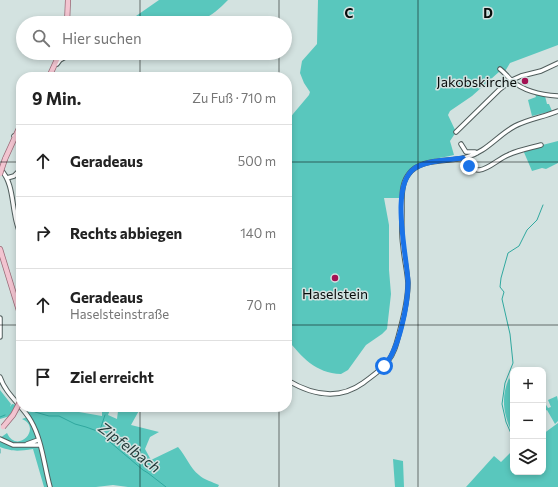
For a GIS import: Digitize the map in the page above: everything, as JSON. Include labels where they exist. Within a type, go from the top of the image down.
[{"type":"main road","points":[[67,16],[68,0]]},
{"type":"main road","points":[[52,72],[58,60]]},
{"type":"main road","points":[[4,176],[5,159],[9,148],[16,142]]},
{"type":"main road","points":[[0,249],[16,301]]},
{"type":"main road","points":[[1,429],[16,409]]},
{"type":"street","points":[[55,67],[60,60]]},
{"type":"street","points":[[456,132],[500,89],[512,80],[558,64]]},
{"type":"street","points":[[500,69],[512,80],[534,92],[558,96]]},
{"type":"street","points":[[292,383],[315,393],[327,395],[341,394],[362,384],[389,361],[396,346],[407,295],[408,283],[402,231],[402,199],[404,182],[410,172],[427,163],[463,158],[477,153],[507,130],[558,111]]},
{"type":"street","points":[[461,144],[466,152],[477,153]]},
{"type":"street","points":[[463,158],[471,167],[477,170],[484,170],[508,155],[541,145]]},
{"type":"street","points":[[0,169],[10,188],[16,220]]},
{"type":"street","points":[[4,176],[15,174],[10,188]]},
{"type":"street","points":[[0,318],[0,337]]},
{"type":"street","points":[[0,377],[6,390],[16,402]]},
{"type":"street","points":[[25,412],[32,422],[40,445],[50,487]]},
{"type":"street","points":[[0,435],[6,443]]},
{"type":"street","points":[[0,440],[16,445],[40,445]]},
{"type":"street","points":[[24,445],[38,440]]},
{"type":"shaded area","points":[[159,0],[228,0],[219,9],[208,16],[136,16]]},
{"type":"shaded area","points":[[318,0],[558,0],[558,45],[510,63],[504,73],[500,71],[472,96],[450,111],[448,115],[456,132],[450,141],[454,155],[433,159],[417,165],[405,176],[401,186],[399,198],[384,198],[389,225],[389,270],[391,294],[387,329],[366,345],[348,370],[341,374],[324,371],[316,367],[304,358],[292,345],[292,116],[309,95],[310,92],[300,73],[302,61],[317,44]]},
{"type":"shaded area","points":[[535,94],[545,96],[547,104],[549,104],[552,111],[532,116],[528,100],[536,97]]},
{"type":"shaded area","points":[[558,141],[558,163],[546,169],[542,168],[532,171],[523,150]]},
{"type":"shaded area","points":[[509,378],[510,428],[504,407],[506,386]]},
{"type":"shaded area","points":[[0,390],[11,404],[10,407],[12,404],[16,405],[16,407],[10,416],[0,419]]},
{"type":"shaded area","points":[[557,396],[558,421],[555,424],[546,410],[546,405],[548,408],[551,407],[548,400]]},
{"type":"shaded area","points":[[27,412],[79,412],[102,416],[102,412],[109,412],[108,415],[117,419],[118,412],[138,412],[131,425],[159,432],[150,437],[145,449],[151,460],[178,447],[196,472],[203,478],[219,485],[218,487],[128,487],[113,485],[96,487],[44,487],[33,449],[16,451],[0,447],[0,438],[7,433],[11,439],[17,441],[22,441],[26,438],[30,428],[28,423],[22,419],[30,416]]},
{"type":"shaded area","points":[[558,423],[558,487],[466,487],[494,456],[501,462],[510,453],[510,475],[546,475],[546,432]]},
{"type":"shaded area","points":[[393,459],[403,461],[404,487],[395,487]]},
{"type":"waterway","points":[[510,431],[506,422],[502,404],[505,383],[513,363],[510,334],[502,299],[504,292],[500,287],[501,278],[508,253],[519,246],[527,230],[537,220],[543,205]]},
{"type":"waterway","name":"Zipfelbach","points":[[35,412],[49,416],[59,416],[75,424],[97,431],[143,470],[166,487]]},
{"type":"waterway","name":"Zipfelbach","points":[[0,417],[5,415]]},
{"type":"waterway","points":[[99,433],[105,415]]},
{"type":"place","name":"Jakobskirche","points":[[525,81]]},
{"type":"place","name":"Haselstein","points":[[335,278]]},
{"type":"route","points":[[384,366],[389,361],[396,346],[404,315],[407,295],[407,270],[402,231],[402,188],[404,182],[414,168],[427,163],[463,158],[469,166]]}]
